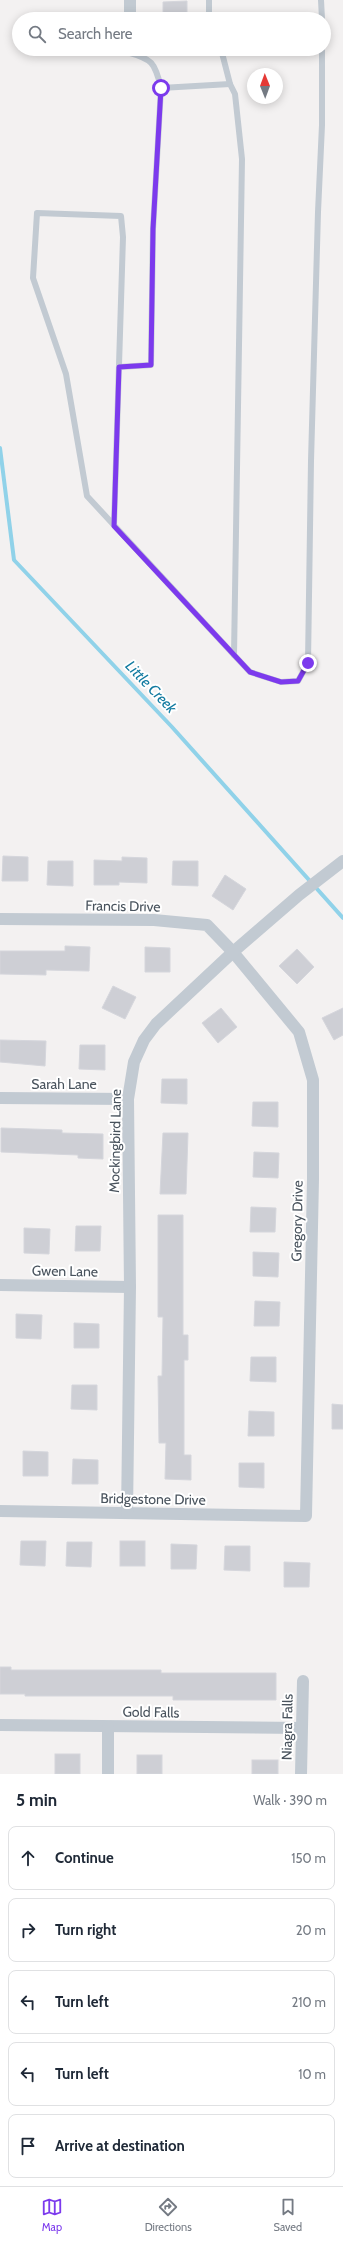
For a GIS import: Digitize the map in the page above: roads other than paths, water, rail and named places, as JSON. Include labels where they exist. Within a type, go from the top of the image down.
[{"type":"street","points":[[130,0],[130,12]]},
{"type":"street","name":"Mockingbird Lane","points":[[127,1513],[130,1287],[128,1099],[134,1062],[144,1040],[156,1024],[233,952],[299,895],[343,861]]},
{"type":"street","name":"Francis Drive","points":[[0,919],[154,920],[208,925],[233,952]]},
{"type":"street","name":"Gregory Drive","points":[[233,952],[299,1032],[313,1080],[313,1187],[306,1516]]},
{"type":"street","name":"Sarah Lane","points":[[0,1098],[128,1099]]},
{"type":"street","name":"Gwen Lane","points":[[0,1285],[130,1287]]},
{"type":"street","name":"Bridgestone Drive","points":[[0,1511],[306,1516]]},
{"type":"street","name":"Niagra Falls","points":[[301,1774],[303,1681]]},
{"type":"street","name":"Gold Falls","points":[[0,1725],[301,1728]]},
{"type":"street","points":[[108,1726],[108,1774]]},
{"type":"lane","points":[[209,0],[209,12]]},
{"type":"lane","points":[[321,0],[322,12]]},
{"type":"lane","points":[[119,367],[151,365],[153,229],[161,88],[156,68],[147,58],[140,56]]},
{"type":"lane","points":[[223,56],[230,84],[235,94],[242,159],[234,655]]},
{"type":"lane","points":[[114,526],[123,237],[121,216],[37,213],[33,278],[66,374],[87,496],[114,526],[250,672],[281,682],[298,681],[308,663],[311,461],[322,125],[322,56]]},
{"type":"lane","points":[[161,88],[230,84]]},
{"type":"waterway","name":"Little Creek","points":[[0,448],[14,560],[172,727],[343,918]]}]
